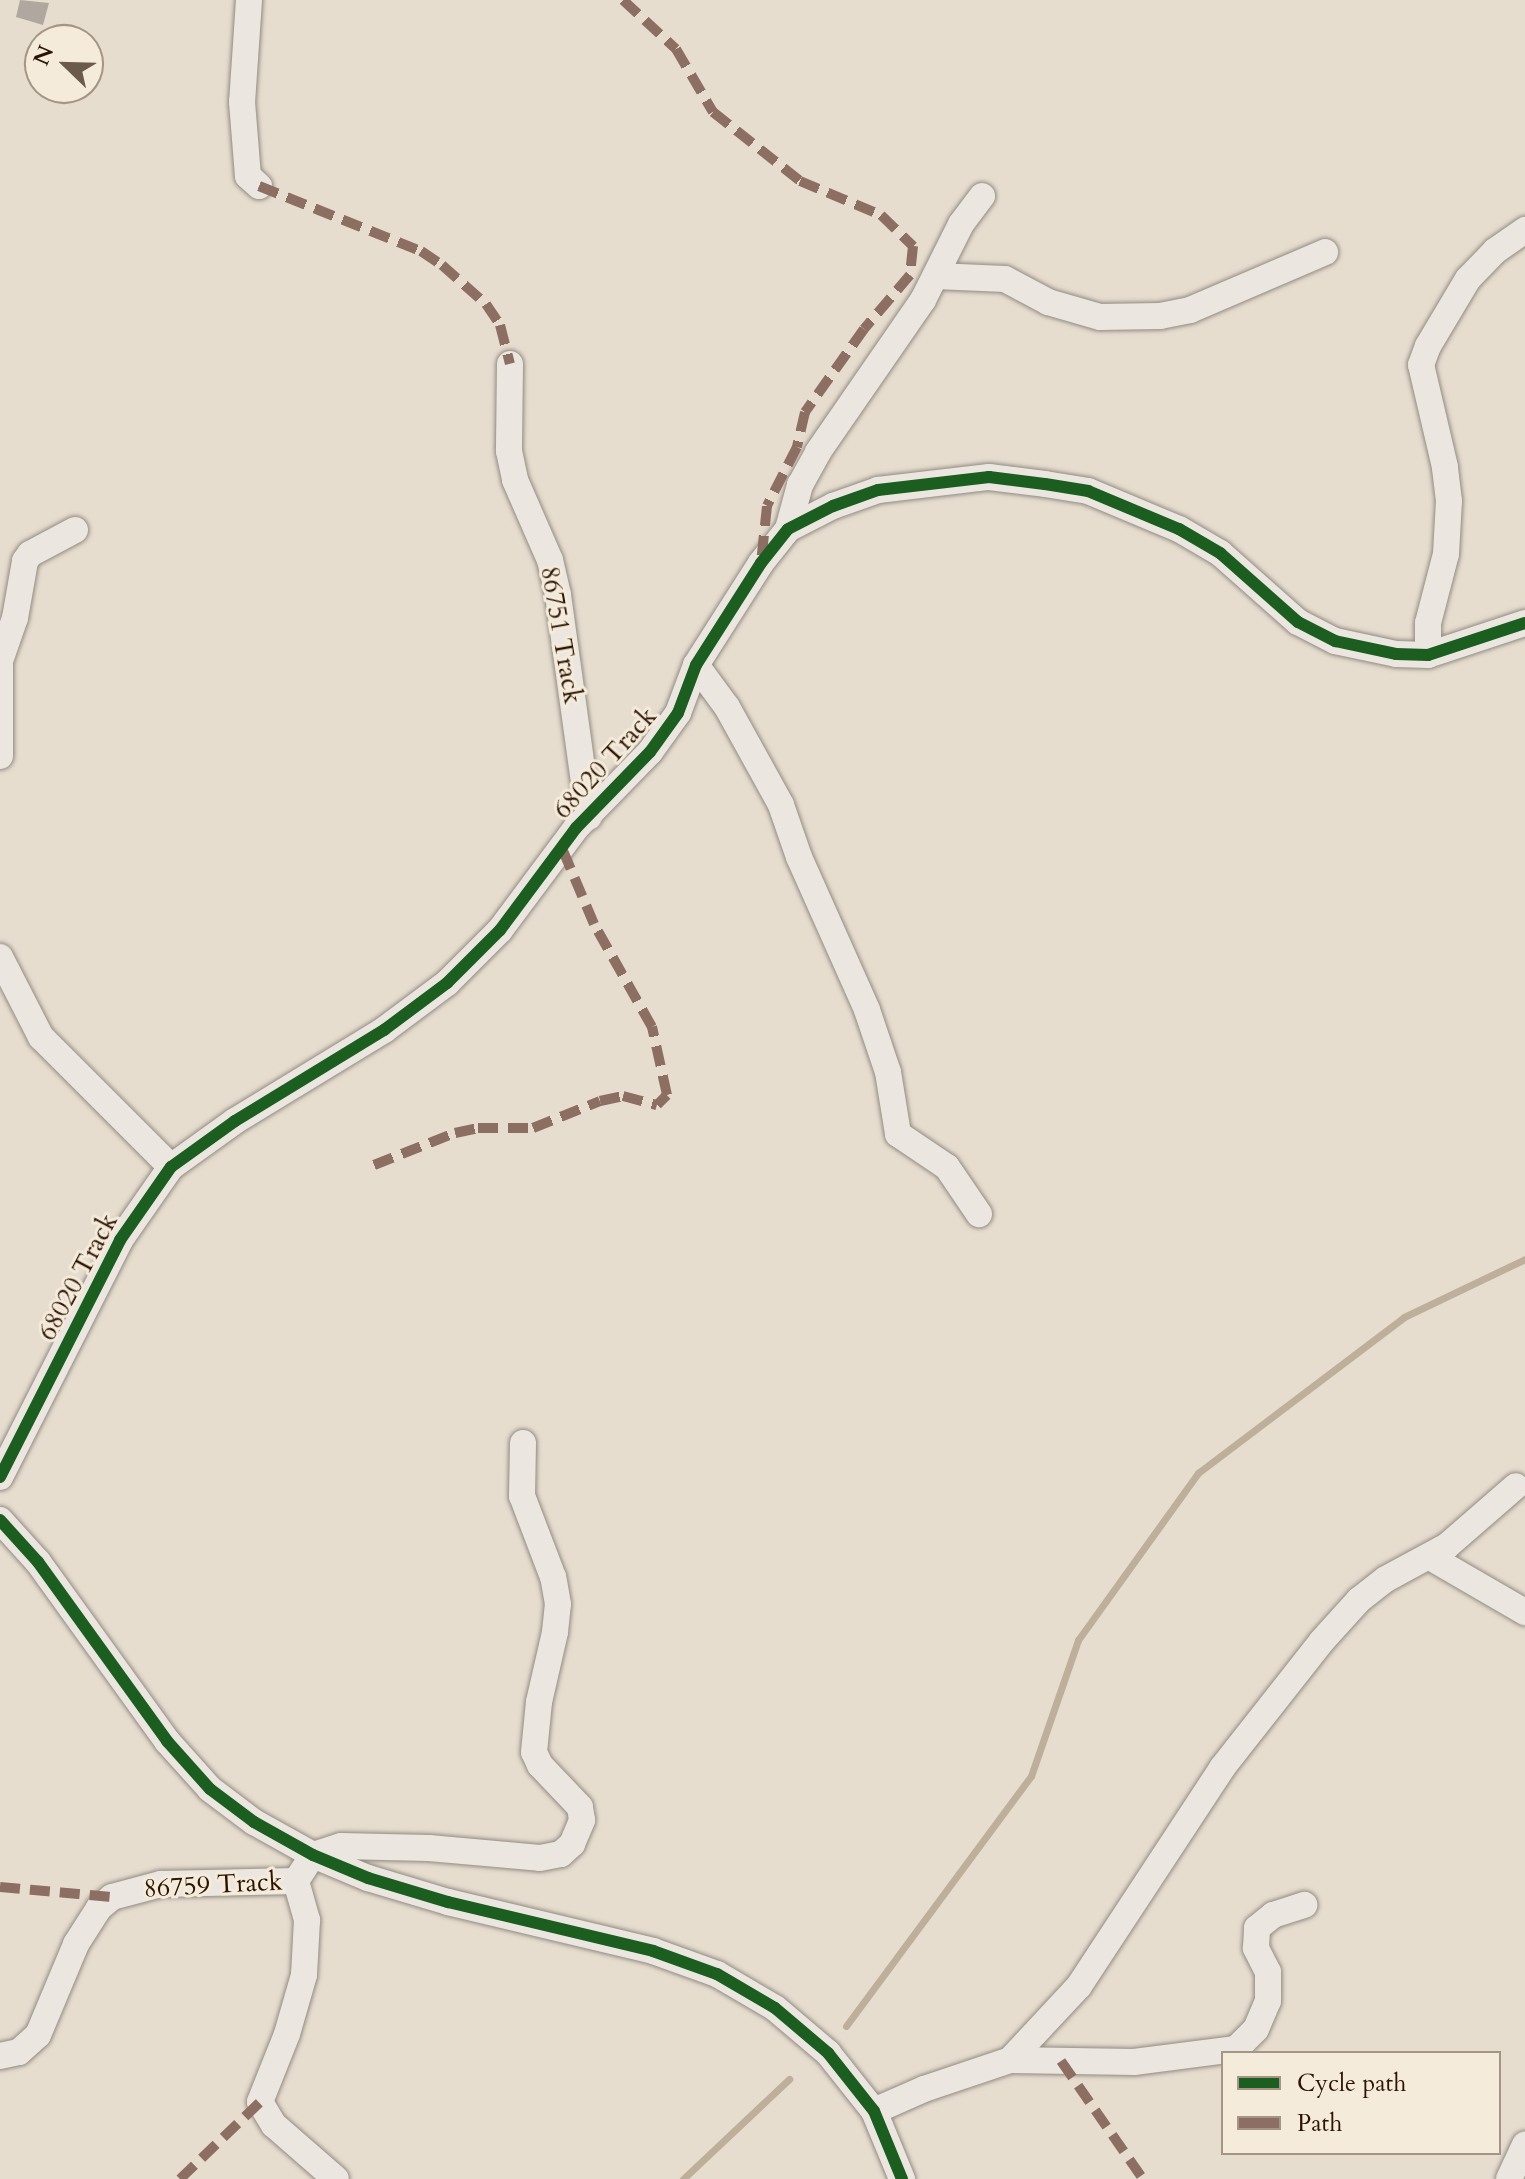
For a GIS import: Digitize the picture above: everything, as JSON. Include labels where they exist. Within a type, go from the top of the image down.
[{"type":"street","points":[[249,0],[242,102],[248,176],[259,186]]},
{"type":"street","points":[[788,529],[800,485],[818,452],[936,276],[961,224],[982,196]]},
{"type":"street","points":[[1428,655],[1432,601],[1446,554],[1449,501],[1443,453],[1421,365],[1428,346],[1468,279],[1495,251],[1525,230]]},
{"type":"street","points":[[936,276],[1005,279],[1048,302],[1100,317],[1160,316],[1190,310],[1325,252]]},
{"type":"street","name":"86751 Track","points":[[510,364],[509,451],[515,480],[550,560],[558,595],[589,817]]},
{"type":"street","name":"68020 Track","points":[[0,1477],[120,1240],[171,1167],[235,1121],[384,1030],[447,983],[500,930],[527,888],[650,752],[678,713],[696,665],[761,563],[788,529],[833,506],[878,490],[989,477],[1088,491],[1179,529],[1206,545],[1298,622],[1335,641],[1396,654],[1428,655],[1525,623]]},
{"type":"street","points":[[0,756],[0,661],[15,618],[25,561],[30,554],[75,530]]},
{"type":"street","points":[[696,665],[727,707],[781,805],[799,857],[867,1010],[888,1072],[898,1134],[947,1167],[979,1214]]},
{"type":"street","points":[[0,957],[41,1037],[171,1167]]},
{"type":"street","points":[[313,1855],[341,1846],[381,1846],[540,1858],[561,1854],[579,1832],[580,1807],[540,1765],[534,1752],[539,1702],[558,1604],[553,1577],[522,1496],[523,1443]]},
{"type":"street","points":[[1010,2060],[1079,1986],[1192,1810],[1321,1642],[1359,1600],[1386,1579],[1430,1557],[1516,1486]]},
{"type":"street","points":[[0,1520],[38,1562],[167,1741],[210,1789],[254,1822],[313,1855],[382,1882],[653,1951],[717,1974],[775,2008],[828,2053],[874,2111],[902,2179]]},
{"type":"street","points":[[1430,1557],[1525,1612]]},
{"type":"street","name":"86759 Track","points":[[0,2056],[19,2052],[38,2035],[76,1944],[99,1908],[112,1897],[161,1884],[296,1881],[313,1855]]},
{"type":"street","points":[[296,1881],[307,1920],[304,1975],[287,2034],[260,2102],[274,2125],[336,2179]]},
{"type":"street","points":[[1224,2051],[1236,2049],[1256,2029],[1268,2001],[1268,1972],[1256,1948],[1257,1928],[1273,1915],[1304,1905]]},
{"type":"street","points":[[874,2111],[924,2089],[1010,2060],[1177,2059],[1221,2052]]},
{"type":"street","points":[[1509,2179],[1525,2145]]},
{"type":"building","points":[[20,0],[49,3],[43,24],[16,17]]},
{"type":"waterway","points":[[846,2026],[1031,1776],[1078,1640],[1198,1473],[1404,1317],[1525,1259]]},
{"type":"waterway","points":[[683,2179],[789,2079]]},
{"type":"marked path","points":[[623,0],[676,49],[713,112],[800,181],[881,215],[913,246],[910,275],[864,329],[805,412],[797,447],[767,506],[761,563]]},
{"type":"marked path","points":[[259,186],[421,251],[442,265],[486,304],[500,325],[510,364]]},
{"type":"marked path","points":[[374,1165],[455,1133],[478,1128],[533,1128],[600,1101],[623,1096],[657,1105],[667,1095],[652,1027],[594,924],[561,846]]},
{"type":"marked path","points":[[0,1887],[112,1897]]},
{"type":"marked path","points":[[1061,2061],[1143,2179]]},
{"type":"marked path","points":[[180,2179],[260,2102]]},
{"type":"cycle path","points":[[0,1477],[120,1240],[171,1167],[235,1121],[384,1030],[447,983],[500,930],[576,828],[650,752],[678,713],[696,665],[761,563],[788,529],[833,506],[878,490],[989,477],[1045,484],[1088,491],[1179,529],[1220,553],[1298,622],[1335,641],[1396,654],[1428,655],[1525,623]]},
{"type":"cycle path","points":[[0,1520],[38,1562],[167,1741],[210,1789],[254,1822],[313,1855],[368,1878],[448,1902],[653,1951],[717,1974],[775,2008],[828,2053],[874,2111],[902,2179]]}]
